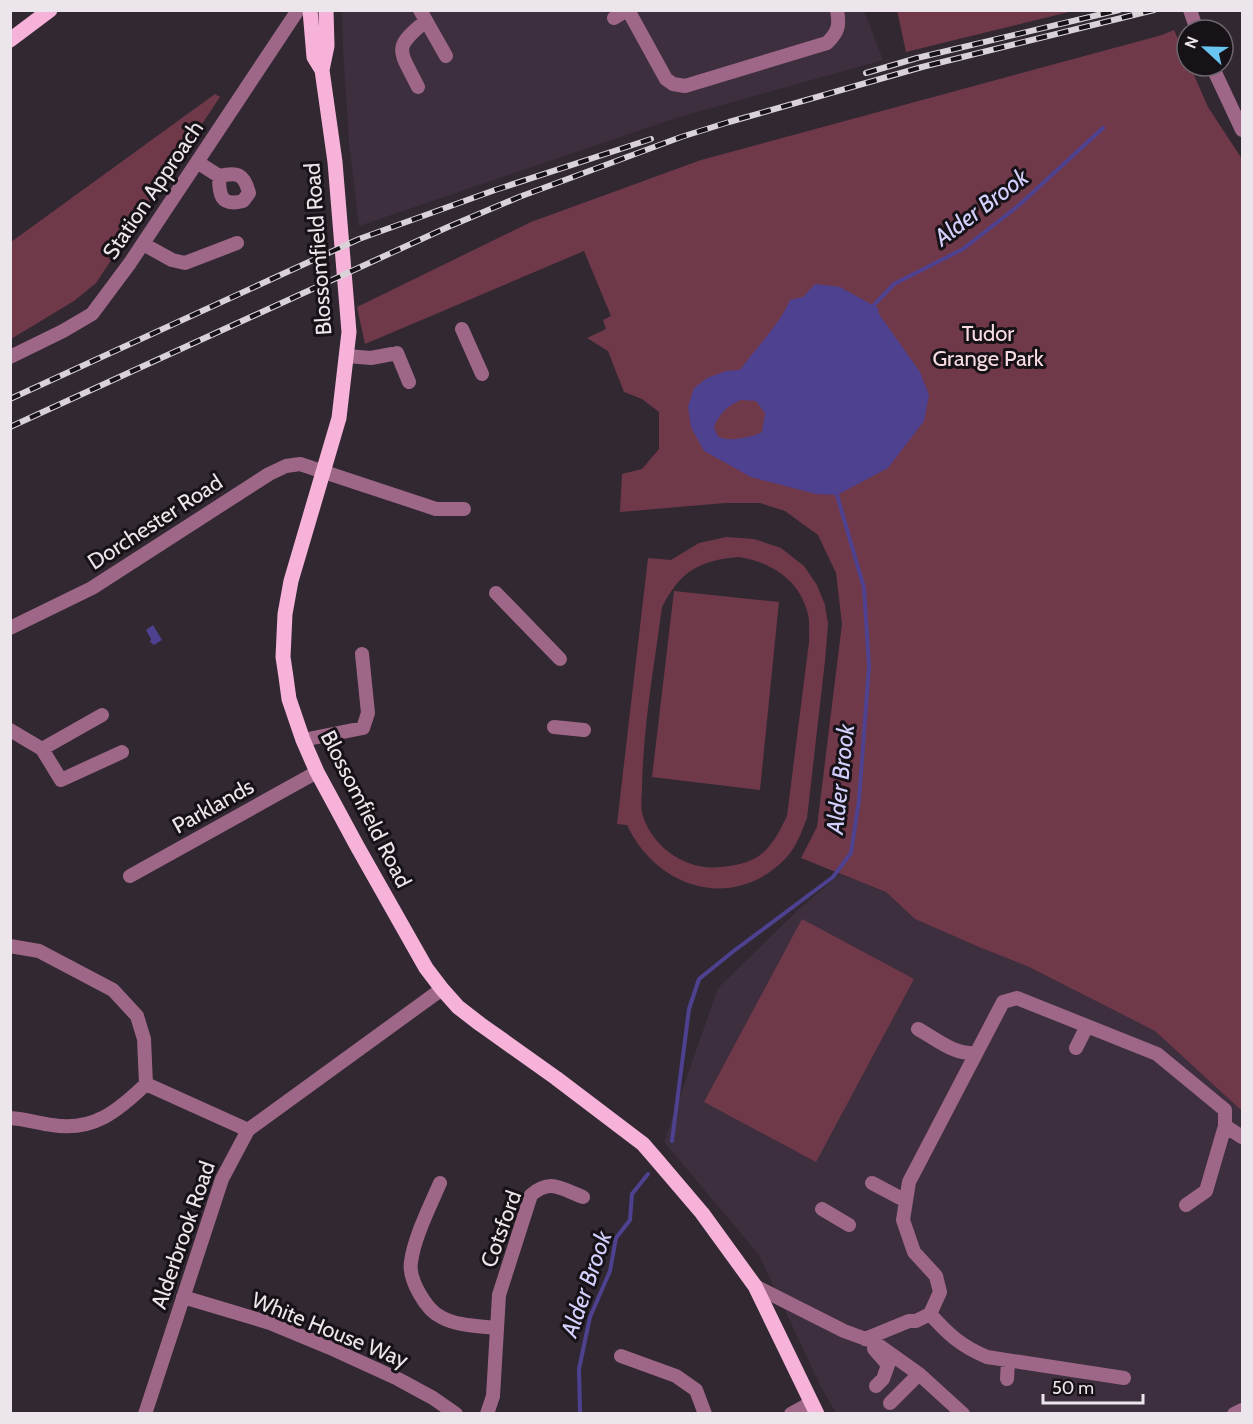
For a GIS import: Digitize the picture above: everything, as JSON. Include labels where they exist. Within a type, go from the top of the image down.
[{"type":"main road","points":[[10,40],[50,10]]},
{"type":"main road","name":"Blossomfield Road","points":[[310,10],[314,57],[322,70]]},
{"type":"main road","name":"Blossomfield Road","points":[[326,10],[327,46],[322,70],[335,162],[349,314],[339,418],[294,570],[285,614],[283,657],[287,688],[303,740],[317,772],[420,958],[442,989],[458,1007],[480,1024],[643,1144],[702,1213],[755,1286],[814,1408]]},
{"type":"street","name":"Station Approach","points":[[10,357],[92,314],[143,244],[298,10]]},
{"type":"street","points":[[614,18],[627,10],[666,79],[673,84],[685,86],[827,43],[836,34],[839,25],[837,10]]},
{"type":"street","points":[[418,87],[401,52],[407,36],[423,16],[446,56]]},
{"type":"street","points":[[1218,78],[1242,130]]},
{"type":"street","points":[[197,162],[219,176]]},
{"type":"street","points":[[143,244],[172,260],[185,263],[237,243]]},
{"type":"street","points":[[462,329],[482,374]]},
{"type":"street","points":[[346,356],[371,358],[394,353],[409,382]]},
{"type":"street","name":"Dorchester Road","points":[[10,628],[92,588],[269,474],[286,466],[300,464],[436,509],[464,509]]},
{"type":"street","points":[[496,593],[560,659]]},
{"type":"street","points":[[303,740],[363,728],[368,713],[362,654]]},
{"type":"street","points":[[42,749],[102,715]]},
{"type":"street","points":[[554,727],[584,730]]},
{"type":"street","points":[[10,730],[42,749],[61,780],[122,752]]},
{"type":"street","name":"Parklands","points":[[130,876],[317,772]]},
{"type":"street","points":[[10,946],[39,951],[113,990],[137,1016],[144,1039],[146,1084]]},
{"type":"street","name":"Alderbrook Road","points":[[145,1413],[222,1179],[248,1130],[442,989]]},
{"type":"street","points":[[865,1339],[930,1314],[940,1292],[936,1276],[914,1252],[903,1220],[909,1182],[1004,1002],[1017,998],[1157,1054],[1225,1110],[1225,1126],[1206,1191],[1186,1205]]},
{"type":"street","points":[[1076,1048],[1087,1026]]},
{"type":"street","points":[[918,1029],[946,1044],[955,1052],[976,1053]]},
{"type":"street","points":[[10,1118],[54,1125],[86,1125],[101,1120],[146,1084]]},
{"type":"street","points":[[146,1084],[248,1130]]},
{"type":"street","points":[[1225,1126],[1242,1137]]},
{"type":"street","points":[[440,1183],[410,1264],[423,1302],[440,1317],[496,1328],[493,1396],[487,1413]]},
{"type":"street","points":[[872,1183],[906,1201]]},
{"type":"street","name":"Cotsford","points":[[496,1328],[499,1295],[531,1195],[541,1186],[552,1185],[584,1197]]},
{"type":"street","points":[[822,1209],[849,1225]]},
{"type":"street","points":[[755,1286],[844,1331],[874,1342],[920,1374],[963,1413]]},
{"type":"street","name":"White House Way","points":[[183,1297],[270,1323],[328,1347],[398,1378],[456,1413]]},
{"type":"street","points":[[930,1314],[948,1334],[967,1349],[987,1357],[1124,1378]]},
{"type":"street","points":[[890,1353],[888,1345],[893,1332],[902,1324]]},
{"type":"street","points":[[865,1339],[888,1365],[883,1379],[876,1386]]},
{"type":"street","points":[[621,1356],[676,1376],[696,1390],[705,1413]]},
{"type":"street","points":[[1007,1380],[1008,1361]]},
{"type":"street","points":[[890,1403],[920,1374]]},
{"type":"street","points":[[791,1413],[814,1408]]},
{"type":"street","points":[[1234,1413],[1242,1410]]},
{"type":"shaded area","points":[[342,11],[864,11],[883,60],[676,118],[359,226],[349,143]]},
{"type":"shaded area","points":[[815,284],[840,287],[878,308],[879,314],[920,372],[929,395],[924,421],[888,468],[837,495],[816,494],[751,477],[704,451],[691,427],[688,407],[694,388],[707,378],[726,371],[740,370],[773,328],[790,300],[803,297]],"holes":[[[741,400],[756,401],[765,413],[762,432],[733,439],[718,436],[714,427],[724,410]]]},
{"type":"shaded area","points":[[153,625],[162,640],[154,645],[150,642],[151,639],[146,630]]},
{"type":"shaded area","points":[[840,874],[886,892],[915,919],[1029,967],[1155,1031],[1242,1111],[1242,1413],[836,1413],[820,1385],[759,1255],[664,1142],[718,988],[799,909]]},
{"type":"green space","points":[[897,10],[1073,10],[1073,11],[906,52]]},
{"type":"green space","name":"Tudor Grange Park","points":[[1174,30],[1175,78],[1195,78],[1208,107],[1242,159],[1242,1111],[1155,1031],[1029,967],[915,919],[886,892],[801,858],[817,827],[842,624],[836,573],[818,535],[785,511],[760,503],[725,503],[620,512],[622,474],[642,469],[659,449],[659,412],[642,399],[624,392],[608,351],[587,338],[606,329],[603,320],[611,316],[584,251],[365,344],[357,307],[531,222],[701,160]]},
{"type":"green space","points":[[215,94],[220,97],[96,283],[74,301],[11,339],[11,242]]},
{"type":"green space","points":[[726,537],[754,539],[781,548],[804,566],[817,585],[825,605],[828,624],[807,818],[803,829],[789,855],[765,875],[743,885],[720,888],[698,886],[676,878],[657,865],[640,847],[627,825],[617,824],[648,558],[671,560],[699,543]],"holes":[[[739,557],[773,568],[791,582],[804,602],[809,617],[809,642],[787,816],[769,847],[754,859],[745,863],[720,867],[695,865],[673,855],[663,847],[648,828],[641,806],[647,720],[662,607],[676,585],[692,570],[713,561]]]},
{"type":"green space","points":[[674,591],[779,602],[760,790],[652,777]]},
{"type":"green space","points":[[802,919],[914,979],[816,1162],[704,1102]]},
{"type":"waterway","name":"Alder Brook","points":[[874,305],[894,284],[963,249],[1018,206],[1103,128]]},
{"type":"waterway","name":"Alder Brook","points":[[672,1141],[689,1009],[699,979],[833,877],[851,853],[859,800],[869,666],[864,588],[837,495]]},
{"type":"waterway","name":"Alder Brook","points":[[580,1414],[579,1369],[590,1317],[610,1271],[616,1238],[630,1220],[632,1194],[648,1174]]},
{"type":"railway","points":[[866,73],[917,58],[1119,10]]},
{"type":"railway","points":[[10,427],[448,227],[519,197],[681,137],[922,67],[1154,10]]},
{"type":"railway","points":[[10,399],[359,239],[495,190],[651,139]]}]
